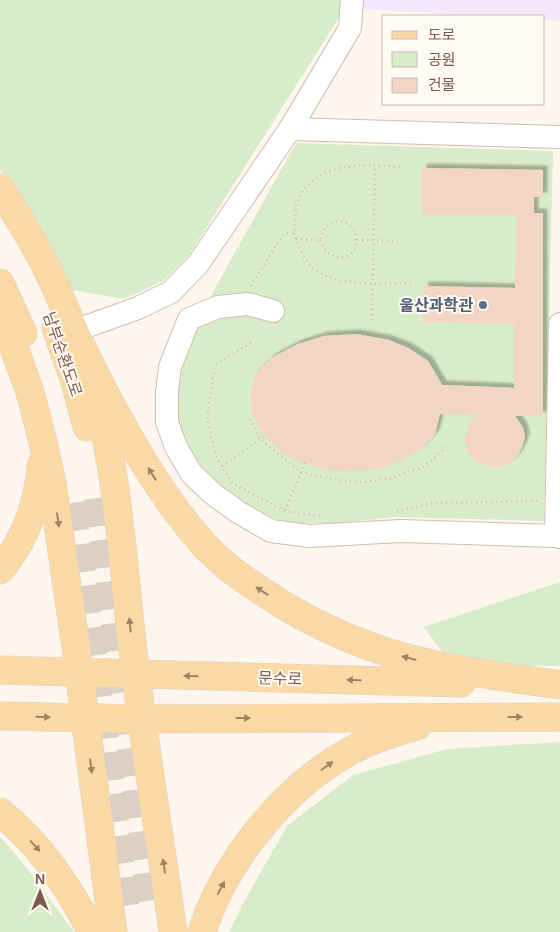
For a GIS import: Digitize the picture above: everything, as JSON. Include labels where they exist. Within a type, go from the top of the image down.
[{"type":"main road","points":[[0,188],[50,275],[74,331],[112,407],[158,485],[208,548],[234,572],[283,606],[340,636],[435,665],[560,685]]},
{"type":"main road","name":"남부순환도로","points":[[0,219],[34,279],[58,334],[75,382],[88,432],[98,498]]},
{"type":"main road","name":"남부순환도로","points":[[0,283],[28,344],[44,389],[58,436],[72,503]]},
{"type":"main road","points":[[0,316],[30,392],[42,438],[52,483],[85,718],[135,922]]},
{"type":"main road","points":[[74,331],[91,379],[104,426],[114,476],[136,674],[173,932]]},
{"type":"main road","points":[[0,570],[16,548],[34,508],[42,463],[42,438]]},
{"type":"main road","name":"문수로","points":[[0,670],[560,685]]},
{"type":"main road","points":[[0,716],[142,719],[560,717]]},
{"type":"main road","points":[[202,932],[216,898],[244,849],[262,825],[306,782],[351,750],[372,740],[419,726],[470,717]]},
{"type":"main road","points":[[0,812],[23,832],[61,878],[92,932]]},
{"type":"street","points":[[74,331],[138,308],[172,292],[198,264],[290,129],[350,28],[352,0]]},
{"type":"street","points":[[290,129],[560,137]]},
{"type":"street","points":[[172,292],[189,318]]},
{"type":"street","points":[[272,312],[248,304],[218,307],[189,318],[170,367],[166,392],[167,422],[176,447],[190,474],[213,494],[238,512],[271,531],[309,536],[401,531],[558,537],[560,324]]},
{"type":"path","points":[[403,167],[360,165],[326,172],[313,180],[304,189],[296,204],[294,233],[306,260],[321,274],[348,282],[412,283]]},
{"type":"path","points":[[372,320],[375,166]]},
{"type":"path","points":[[335,222],[344,222],[351,225],[357,240],[351,254],[345,257],[331,255],[322,246],[320,240],[322,232],[328,225],[335,222]]},
{"type":"path","points":[[248,304],[248,290],[284,233],[294,233]]},
{"type":"path","points":[[296,239],[320,240]]},
{"type":"path","points":[[357,240],[394,241]]},
{"type":"path","points":[[251,343],[215,365],[207,417],[216,456],[232,483],[285,511],[320,516]]},
{"type":"path","points":[[250,419],[260,439],[301,472],[338,480],[365,482],[392,478],[425,466],[446,447]]},
{"type":"path","points":[[222,466],[265,436]]},
{"type":"path","points":[[285,511],[305,463]]},
{"type":"path","points":[[397,511],[434,503],[537,501]]},
{"type":"shaded area","points":[[344,0],[560,0],[560,21],[545,20],[545,15],[466,15],[345,8]]},
{"type":"green space","points":[[0,0],[344,0],[345,8],[189,255],[163,281],[124,299],[71,290],[0,169]]},
{"type":"green space","points":[[296,143],[553,151],[544,521],[394,517],[338,523],[287,523],[233,501],[203,479],[177,430],[175,366],[208,301]]},
{"type":"green space","points":[[560,582],[560,666],[452,665],[424,627]]},
{"type":"green space","points":[[560,742],[560,932],[229,932],[287,826],[353,775],[447,749]]},
{"type":"green space","points":[[0,836],[30,872],[74,932],[0,932]]},
{"type":"building","name":"울산과학관","points":[[422,168],[543,170],[543,197],[534,197],[534,213],[543,213],[543,416],[515,416],[523,428],[525,437],[522,447],[509,464],[499,467],[475,461],[468,453],[465,439],[471,420],[476,415],[440,414],[435,434],[422,448],[403,460],[377,469],[351,471],[328,470],[302,463],[282,453],[262,432],[252,415],[251,394],[255,374],[273,357],[298,344],[324,336],[356,334],[389,340],[408,348],[428,361],[442,385],[514,388],[514,324],[423,322],[424,286],[515,288],[516,215],[422,215]]},
{"type":"tunnel","points":[[98,498],[152,907]]},
{"type":"tunnel","points":[[72,503],[126,909]]},
{"type":"place","name":"울산과학관","points":[[483,305]]}]
